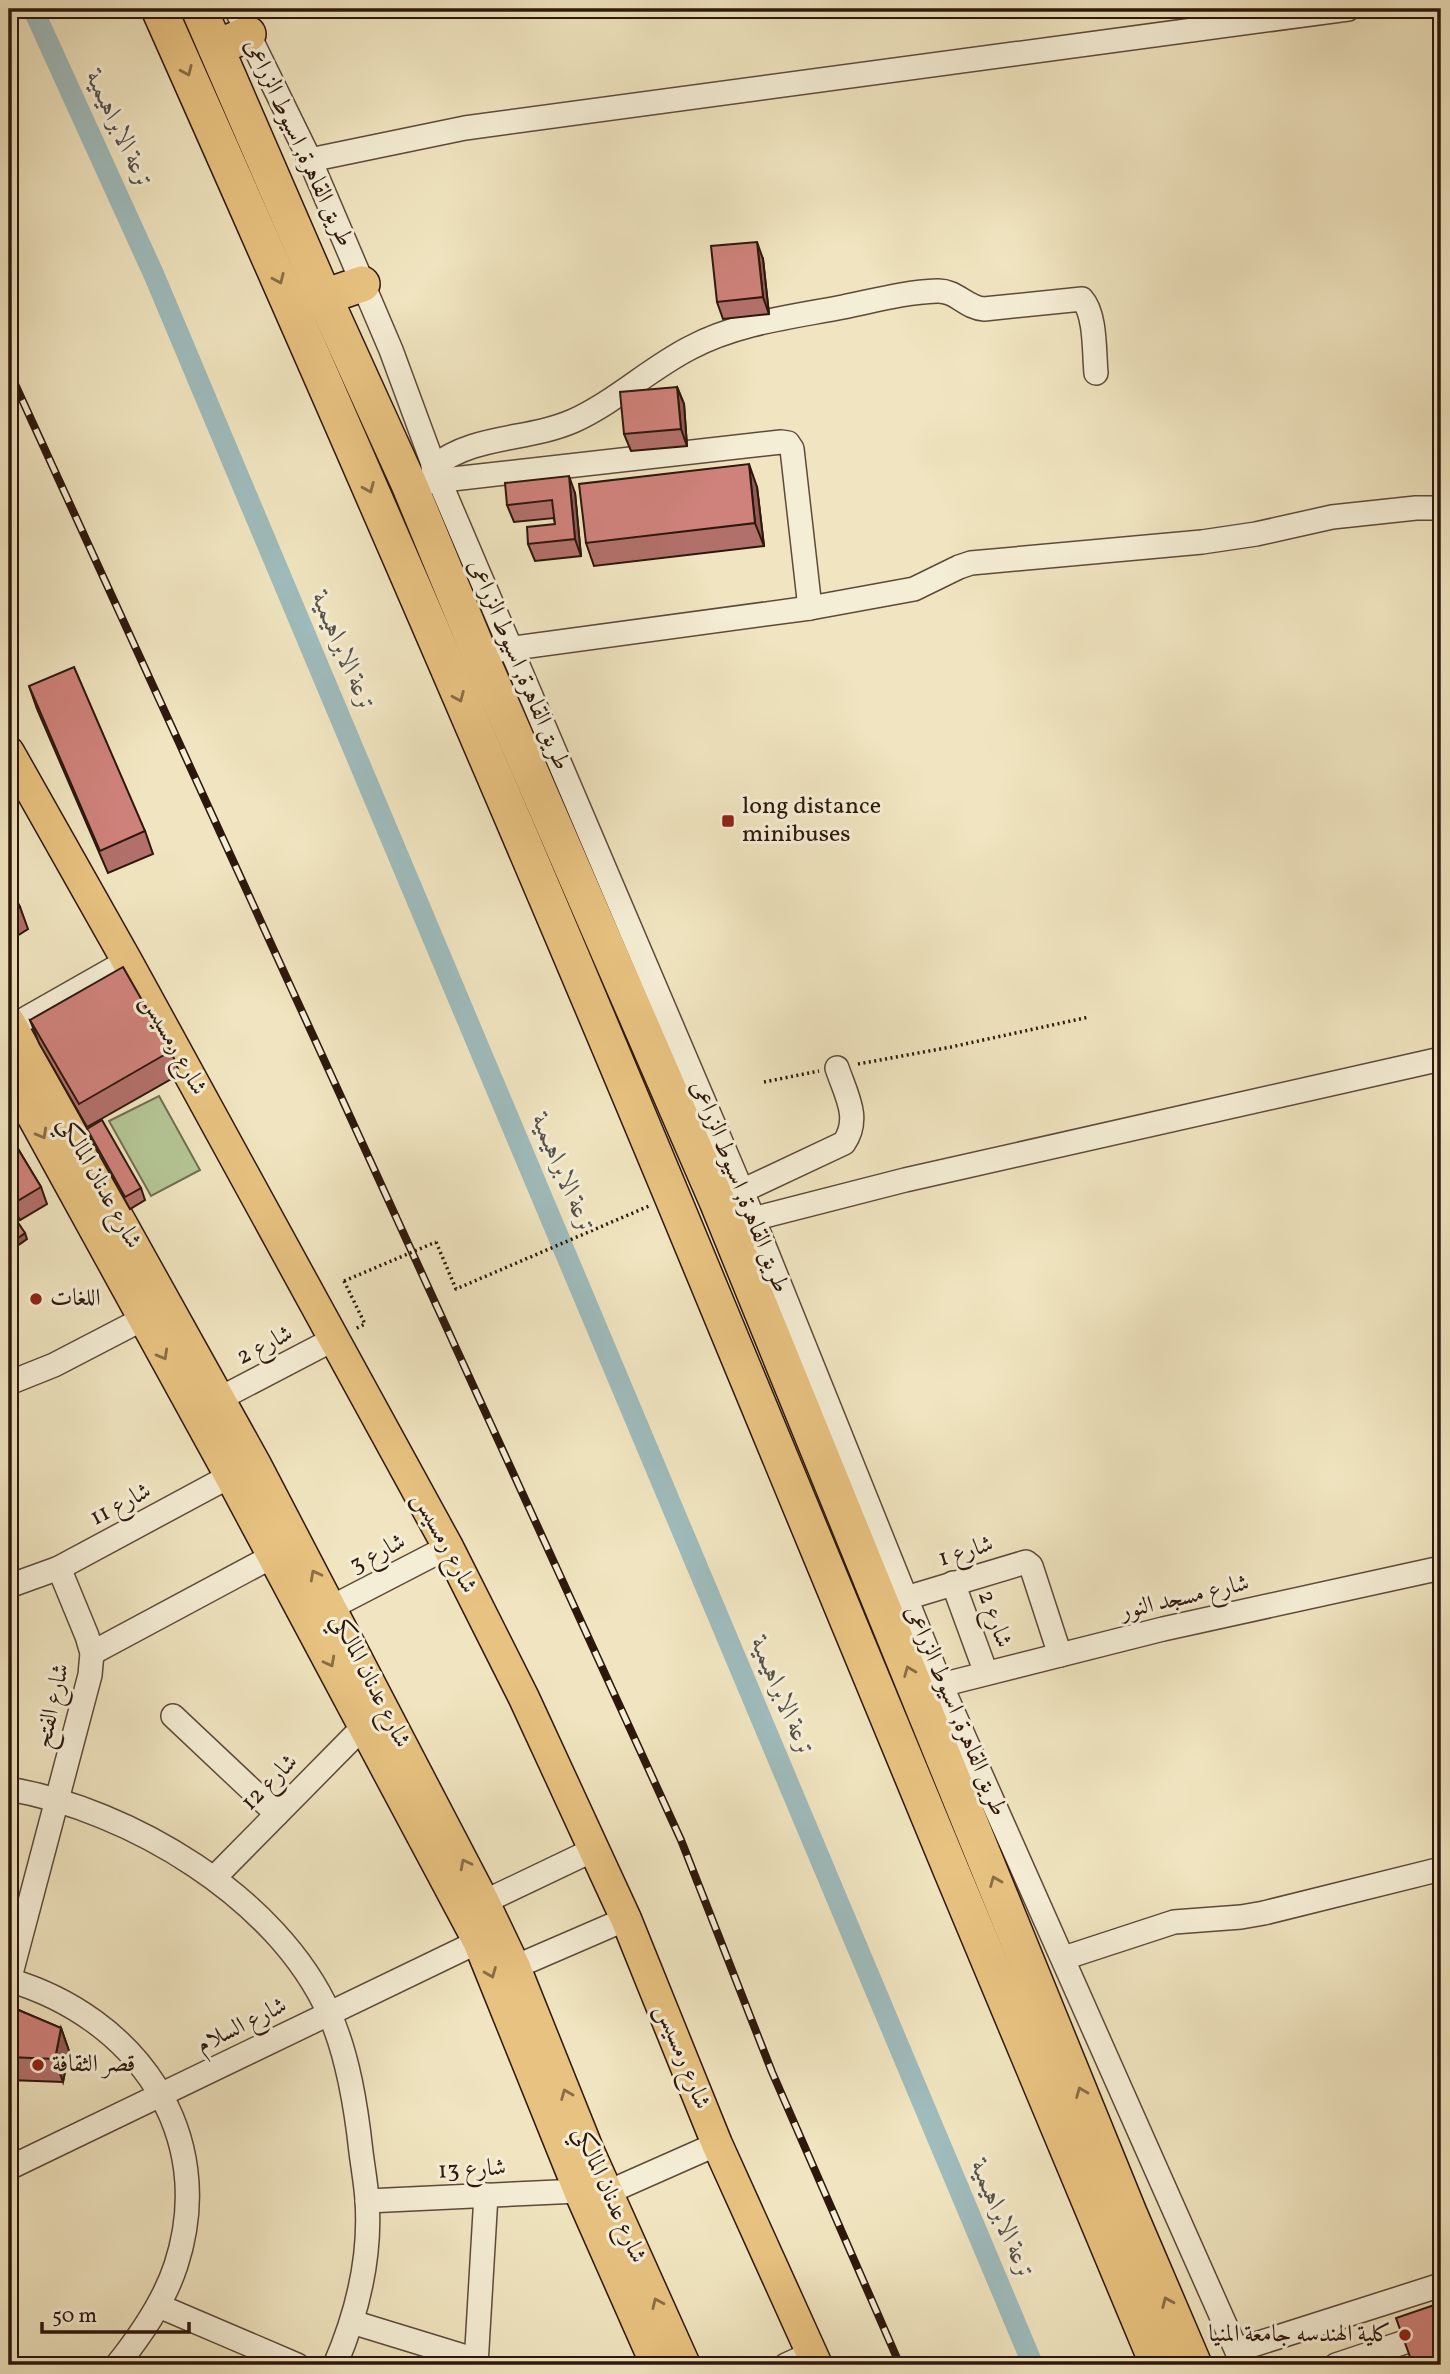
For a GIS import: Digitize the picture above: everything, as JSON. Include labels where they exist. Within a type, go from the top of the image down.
[{"type":"highway","points":[[159,9],[313,356],[680,1217],[1007,2011],[1158,2365]]},
{"type":"highway","name":"طريق القاهرة, اسيوط الزراعى","points":[[199,9],[324,297],[427,477],[495,651],[738,1203],[1043,1998],[1129,2213],[1194,2365]]},
{"type":"highway","points":[[216,48],[242,22]]},
{"type":"highway","points":[[324,297],[362,284]]},
{"type":"highway","points":[[680,1217],[738,1203]]},
{"type":"highway","points":[[1007,2011],[1043,1998]]},
{"type":"main road","name":"شارع رمسيس","points":[[9,752],[127,961],[448,1547],[524,1698],[626,1919],[805,2361]]},
{"type":"main road","name":"شارع عدنان المالكي","points":[[10,1025],[155,1312],[219,1399],[273,1556],[365,1726],[488,1936],[590,2195],[685,2365]]},
{"type":"main road","name":"شارع عدنان المالكي","points":[[9,1074],[155,1312],[243,1469],[332,1608],[484,1902],[488,1936],[515,1968],[590,2195],[651,2364]]},
{"type":"street","points":[[310,160],[465,128],[1348,9]]},
{"type":"street","name":"طريق القاهرة, اسيوط الزراعى","points":[[242,22],[310,160],[391,350],[427,477]]},
{"type":"street","points":[[427,477],[450,455],[475,445],[571,422],[687,349],[712,337],[763,322],[892,297],[939,291],[953,294],[973,308],[984,309],[1082,299],[1088,306],[1091,318],[1096,373]]},
{"type":"street","points":[[427,477],[788,443],[792,449],[810,608]]},
{"type":"street","points":[[495,651],[810,608],[914,589],[971,563],[1202,542],[1256,534],[1332,517],[1441,508]]},
{"type":"street","points":[[10,1025],[127,961]]},
{"type":"street","points":[[738,1203],[905,1180],[1441,1059]]},
{"type":"street","points":[[738,1203],[844,1143],[851,1133],[854,1121],[837,1068]]},
{"type":"street","name":"طريق القاهرة, اسيوط الزراعى","points":[[738,1203],[941,1685],[1240,2358]]},
{"type":"street","points":[[9,1383],[54,1365],[155,1312]]},
{"type":"street","name":"شارع 2","points":[[219,1399],[334,1339]]},
{"type":"street","name":"شارع 11","points":[[9,1586],[59,1568],[243,1469]]},
{"type":"street","name":"شارع 3","points":[[332,1608],[448,1547]]},
{"type":"street","points":[[92,1653],[273,1556]]},
{"type":"street","name":"شارع 1","points":[[906,1598],[1022,1562],[1029,1563],[1060,1655]]},
{"type":"street","name":"شارع الفتح","points":[[9,1981],[90,1675],[92,1653],[59,1568]]},
{"type":"street","name":"شارع مسجد النور","points":[[941,1685],[1163,1629],[1441,1568]]},
{"type":"street","name":"شارع 2","points":[[953,1583],[986,1674]]},
{"type":"street","points":[[173,1716],[277,1814]]},
{"type":"street","name":"شارع 12","points":[[214,1878],[365,1726]]},
{"type":"street","points":[[9,1789],[123,1825],[155,1840],[214,1878],[268,1927],[313,1984],[329,2013],[348,2076],[368,2201],[365,2263],[352,2322],[335,2365]]},
{"type":"street","points":[[484,1902],[595,1849]]},
{"type":"street","points":[[1064,1958],[1174,1922],[1264,1913],[1441,1869]]},
{"type":"street","points":[[515,1968],[626,1919]]},
{"type":"street","name":"شارع السلام","points":[[9,2168],[488,1936]]},
{"type":"street","points":[[9,1981],[59,1998],[107,2029],[128,2049],[161,2095],[179,2139],[187,2180],[186,2223],[176,2265],[159,2306],[117,2365]]},
{"type":"street","points":[[590,2195],[717,2144]]},
{"type":"street","points":[[352,2322],[476,2362],[486,2195]]},
{"type":"street","name":"شارع 13","points":[[368,2201],[486,2195],[590,2195]]},
{"type":"street","points":[[1240,2358],[1441,2285]]},
{"type":"street","points":[[159,2306],[297,2365]]},
{"type":"street","points":[[1336,2365],[1441,2330]]},
{"type":"path","points":[[764,1082],[951,1047],[1089,1017]]},
{"type":"path","points":[[360,1314],[344,1281],[436,1242],[456,1289],[638,1211]]},
{"type":"green space","points":[[159,1096],[200,1170],[151,1196],[109,1121]]},
{"type":"building","points":[[757,242],[763,297],[717,302],[711,246]]},
{"type":"building","points":[[677,387],[681,429],[624,434],[620,392]]},
{"type":"building","points":[[749,464],[755,523],[586,543],[579,484]]},
{"type":"building","points":[[569,476],[575,539],[528,544],[527,527],[555,524],[552,500],[507,505],[505,483]]},
{"type":"building","points":[[74,667],[145,831],[100,851],[29,686]]},
{"type":"building","points":[[9,887],[20,907],[9,913]]},
{"type":"building","points":[[123,967],[171,1051],[79,1104],[30,1020]]},
{"type":"building","points":[[102,1120],[141,1188],[125,1197],[87,1129]]},
{"type":"building","points":[[9,1134],[41,1187],[14,1203],[9,1194]]},
{"type":"building","points":[[19,1224],[25,1233],[9,1244],[9,1230]]},
{"type":"building","points":[[9,2006],[61,2028],[55,2059],[9,2057]]},
{"type":"building","points":[[1437,2304],[1441,2314],[1441,2365],[1413,2365],[1396,2318]]},
{"type":"waterway","name":"ترعة الابراهيمية","points":[[33,9],[154,275],[1033,2365]]},
{"type":"railway","points":[[9,371],[681,1840],[772,2072],[900,2365]]},
{"type":"place","name":"long distance minibuses","points":[[728,821]]},
{"type":"place","name":"اللغات","points":[[36,1299]]},
{"type":"place","name":"قصر الثقافة","points":[[38,2065]]},
{"type":"place","name":"كلية الهندسه جامعة المنيا","points":[[1405,2335]]}]
